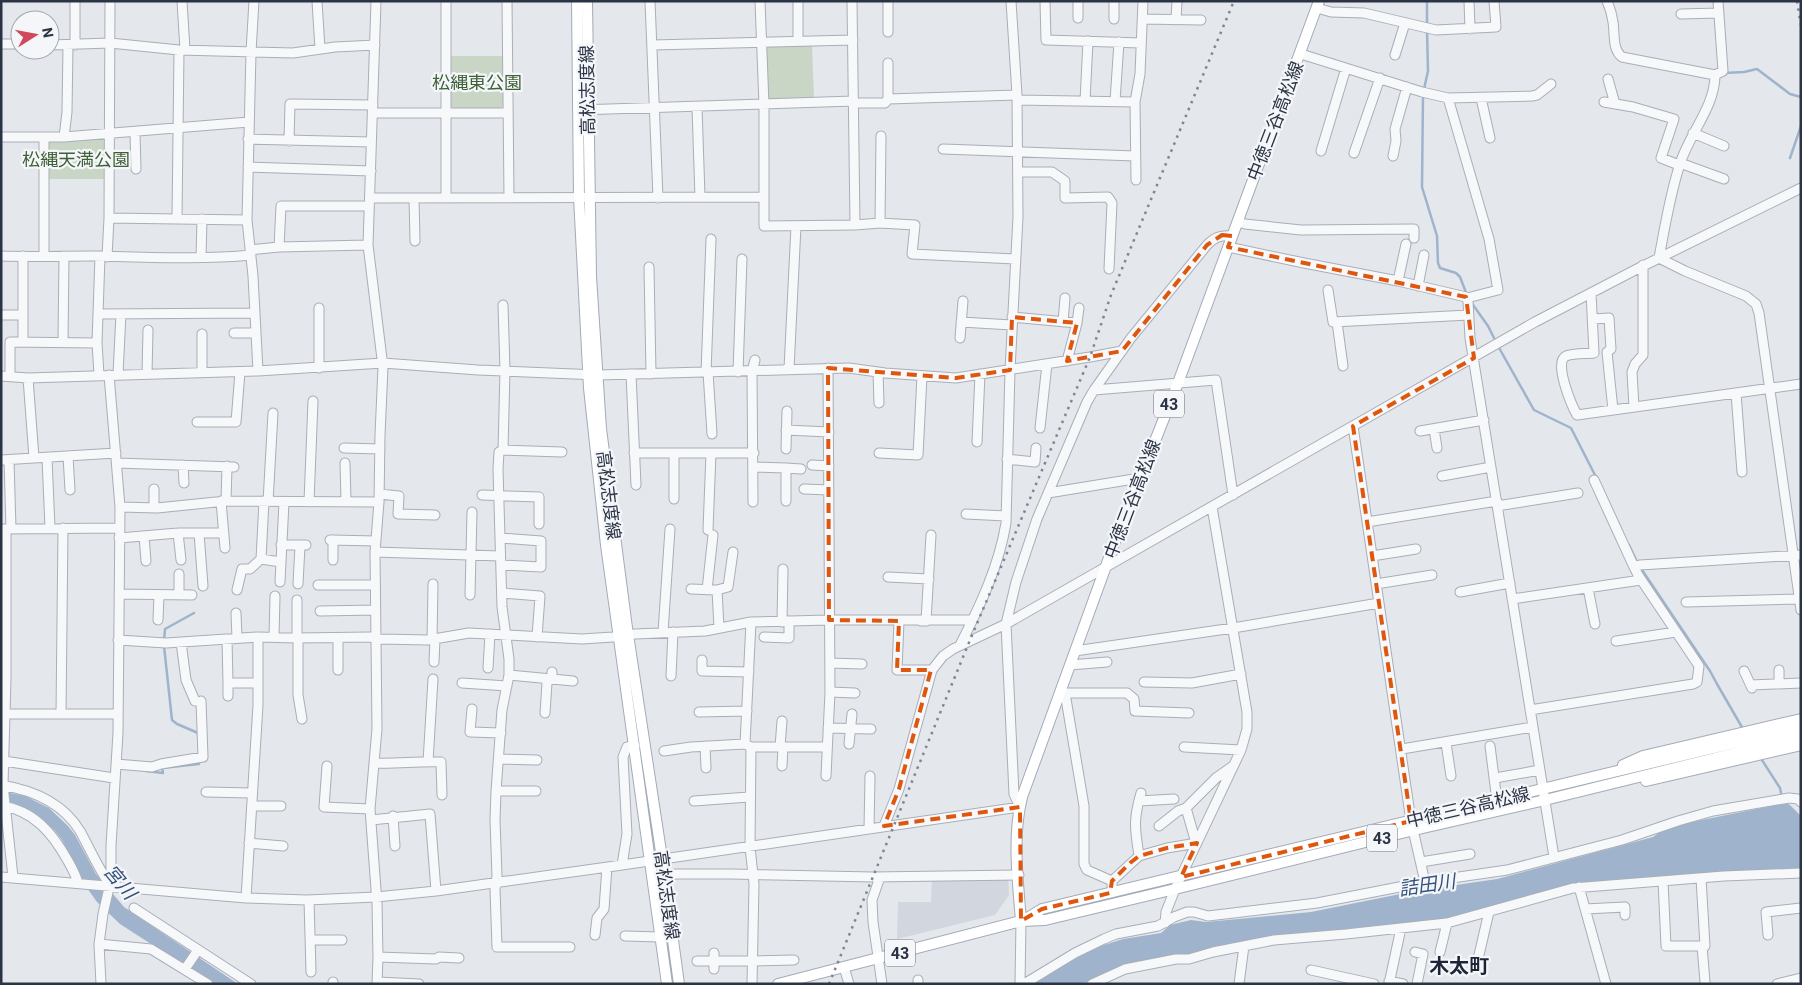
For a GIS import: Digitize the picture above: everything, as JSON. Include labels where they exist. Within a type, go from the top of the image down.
[{"type":"main road","name":"高松志度線","points":[[577,1],[583,110],[584,197],[595,454],[662,859],[679,984]]},
{"type":"main road","name":"高松志度線","points":[[583,110],[587,1]]},
{"type":"main road","name":"中徳三谷高松線","points":[[1021,922],[1018,846],[1020,807],[1062,693],[1075,651],[1178,383],[1318,4]]},
{"type":"main road","name":"高松志度線","points":[[624,636],[635,746],[667,984]]},
{"type":"main road","points":[[1602,775],[1643,756],[1801,719]]},
{"type":"main road","name":"中徳三谷高松線","points":[[1021,922],[1042,909],[1110,893],[1544,795],[1612,783],[1801,727]]},
{"type":"main road","name":"中徳三谷高松線","points":[[778,984],[1021,922],[1045,920],[1175,889],[1413,825],[1497,800],[1544,795],[1602,775],[1740,746],[1801,736]]},
{"type":"main road","points":[[1612,783],[1632,784],[1801,745]]},
{"type":"street","points":[[64,137],[75,1]]},
{"type":"street","points":[[98,375],[97,343],[99,314],[109,218],[110,1]]},
{"type":"street","points":[[177,219],[182,1]]},
{"type":"street","points":[[254,1],[248,140],[247,220],[251,253],[258,371]]},
{"type":"street","points":[[317,1],[320,49]]},
{"type":"street","points":[[376,1],[368,245],[383,364],[379,498],[375,552],[378,729],[370,809],[376,897],[378,983],[419,984]]},
{"type":"street","points":[[446,1],[446,197]]},
{"type":"street","points":[[507,1],[509,197]]},
{"type":"street","points":[[650,1],[658,198]]},
{"type":"street","points":[[760,1],[764,105],[764,226],[880,223],[915,225],[912,254],[1014,259]]},
{"type":"street","points":[[798,1],[798,42]]},
{"type":"street","points":[[852,1],[856,225]]},
{"type":"street","points":[[888,1],[888,32]]},
{"type":"street","points":[[960,645],[1002,546],[1006,516],[1014,259],[1018,217],[1017,98],[1011,1]]},
{"type":"street","points":[[1045,1],[1046,40],[1142,43]]},
{"type":"street","points":[[1078,1],[1078,18]]},
{"type":"street","points":[[1114,1],[1114,19]]},
{"type":"street","points":[[1136,180],[1135,102],[1140,74],[1143,1]]},
{"type":"street","points":[[1176,20],[1177,1]]},
{"type":"street","points":[[1468,1],[1470,28]]},
{"type":"street","points":[[1318,4],[1331,12],[1364,13],[1436,30],[1496,27],[1494,1]]},
{"type":"street","points":[[1608,1],[1615,46],[1622,58],[1715,75],[1723,71],[1718,1]]},
{"type":"street","points":[[1681,14],[1719,13]]},
{"type":"street","points":[[1142,19],[1201,20]]},
{"type":"street","points":[[1395,55],[1406,23]]},
{"type":"street","points":[[652,45],[853,40]]},
{"type":"street","points":[[1085,101],[1088,41]]},
{"type":"street","points":[[1116,101],[1119,42]]},
{"type":"street","points":[[60,45],[110,43],[182,50],[292,53],[375,44]]},
{"type":"street","points":[[1301,54],[1448,98],[1537,96],[1551,84]]},
{"type":"street","points":[[888,63],[888,99]]},
{"type":"street","points":[[1321,151],[1346,68]]},
{"type":"street","points":[[1658,258],[1680,164],[1708,103],[1715,84],[1715,75]]},
{"type":"street","points":[[1354,153],[1380,78]]},
{"type":"street","points":[[1608,79],[1615,104]]},
{"type":"street","points":[[1393,156],[1396,140],[1395,129],[1407,87]]},
{"type":"street","points":[[583,110],[854,102],[885,103],[888,99],[1017,98],[1135,102]]},
{"type":"street","points":[[1228,247],[1304,264],[1398,281],[1467,298],[1498,290],[1488,239],[1448,98]]},
{"type":"street","points":[[1481,98],[1490,138]]},
{"type":"street","points":[[1604,102],[1674,119],[1661,158],[1724,179]]},
{"type":"street","points":[[289,141],[290,104],[446,113],[508,113]]},
{"type":"street","points":[[696,107],[700,197]]},
{"type":"street","points":[[1,137],[44,138],[109,135],[249,122]]},
{"type":"street","points":[[136,133],[136,169]]},
{"type":"street","points":[[1693,133],[1724,146]]},
{"type":"street","points":[[880,223],[881,136]]},
{"type":"street","points":[[44,138],[44,255]]},
{"type":"street","points":[[248,140],[372,142]]},
{"type":"street","points":[[943,150],[1135,156]]},
{"type":"street","points":[[248,167],[371,171]]},
{"type":"street","points":[[1018,172],[1052,172],[1065,180],[1065,198],[1108,197],[1112,203],[1109,269]]},
{"type":"street","points":[[884,826],[899,789],[932,670],[943,656],[960,645],[1006,624],[1591,292],[1801,188]]},
{"type":"street","points":[[279,248],[281,206],[446,197],[763,197]]},
{"type":"street","points":[[414,198],[416,240]]},
{"type":"street","points":[[109,218],[247,220]]},
{"type":"street","points":[[201,257],[202,219]]},
{"type":"street","points":[[1237,222],[1301,230],[1414,229],[1398,281]]},
{"type":"street","points":[[789,368],[796,226]]},
{"type":"street","points":[[1,876],[246,898],[309,900],[376,897],[436,891],[1020,807],[1014,794],[1006,624],[1016,582],[1037,519],[1087,402],[1094,390],[1122,351],[1207,245],[1222,235],[1232,236]]},
{"type":"street","points":[[711,240],[707,373],[712,434]]},
{"type":"street","points":[[1,256],[201,257],[251,253],[279,248],[368,245]]},
{"type":"street","points":[[1418,286],[1424,255]]},
{"type":"street","points":[[23,256],[23,342]]},
{"type":"street","points":[[63,342],[64,256]]},
{"type":"street","points":[[1658,258],[1746,296],[1756,304],[1759,313],[1769,389],[1797,555],[1801,610]]},
{"type":"street","points":[[738,372],[742,259]]},
{"type":"street","points":[[1634,407],[1632,372],[1635,364],[1643,355],[1643,265]]},
{"type":"street","points":[[648,267],[651,374]]},
{"type":"street","points":[[1328,290],[1333,322],[1469,315]]},
{"type":"street","points":[[1591,292],[1594,353]]},
{"type":"street","points":[[1063,322],[1065,298]]},
{"type":"street","points":[[1467,298],[1470,338],[1554,857]]},
{"type":"street","points":[[960,338],[963,302]]},
{"type":"street","points":[[503,305],[505,370],[503,450]]},
{"type":"street","points":[[319,308],[319,368]]},
{"type":"street","points":[[1067,361],[1079,308]]},
{"type":"street","points":[[99,314],[255,313]]},
{"type":"street","points":[[101,984],[100,944],[109,887],[118,714],[120,507],[113,374],[121,314]]},
{"type":"street","points":[[1,315],[23,315]]},
{"type":"street","points":[[1593,319],[1609,318],[1611,349],[1607,352],[1566,356],[1562,360],[1560,368],[1577,415],[1801,384]]},
{"type":"street","points":[[961,322],[1077,323]]},
{"type":"street","points":[[1337,322],[1343,366]]},
{"type":"street","points":[[147,374],[148,330]]},
{"type":"street","points":[[234,333],[256,333]]},
{"type":"street","points":[[202,334],[202,372]]},
{"type":"street","points":[[97,343],[10,342],[6,376],[28,378],[113,374],[240,372],[383,364],[593,374],[707,373],[789,368],[849,368],[956,378],[1122,351]]},
{"type":"street","points":[[1607,352],[1613,410]]},
{"type":"street","points":[[753,502],[752,371],[755,360]]},
{"type":"street","points":[[1040,428],[1047,364]]},
{"type":"street","points":[[826,776],[830,692],[828,368]]},
{"type":"street","points":[[197,422],[236,422],[240,372]]},
{"type":"street","points":[[878,372],[879,403]]},
{"type":"street","points":[[631,374],[636,485]]},
{"type":"street","points":[[977,442],[980,374]]},
{"type":"street","points":[[879,453],[918,455],[922,376]]},
{"type":"street","points":[[28,378],[34,458]]},
{"type":"street","points":[[1094,390],[1216,380],[1233,495]]},
{"type":"street","points":[[1736,393],[1742,472]]},
{"type":"street","points":[[309,502],[313,401]]},
{"type":"street","points":[[786,448],[787,411]]},
{"type":"street","points":[[237,590],[242,568],[250,569],[261,559],[273,413]]},
{"type":"street","points":[[1420,432],[1484,420]]},
{"type":"street","points":[[1353,426],[1413,825],[1425,882]]},
{"type":"street","points":[[1434,429],[1436,448]]},
{"type":"street","points":[[786,430],[829,432]]},
{"type":"street","points":[[344,448],[380,449]]},
{"type":"street","points":[[1007,458],[1035,462],[1036,448]]},
{"type":"street","points":[[562,452],[503,450],[499,452],[500,560],[509,675],[502,710],[500,759],[496,790],[497,947],[570,947]]},
{"type":"street","points":[[634,453],[754,453]]},
{"type":"street","points":[[674,453],[674,499]]},
{"type":"street","points":[[707,590],[711,453]]},
{"type":"street","points":[[68,456],[70,490]]},
{"type":"street","points":[[13,878],[3,787],[5,714],[5,460],[68,456],[116,458],[183,465],[231,466],[224,501],[225,548]]},
{"type":"street","points":[[47,458],[50,528]]},
{"type":"street","points":[[345,463],[346,501]]},
{"type":"street","points":[[183,465],[184,483]]},
{"type":"street","points":[[812,465],[829,466]]},
{"type":"street","points":[[754,467],[801,469]]},
{"type":"street","points":[[1442,476],[1491,467]]},
{"type":"street","points":[[786,468],[786,501]]},
{"type":"street","points":[[1048,493],[1140,478]]},
{"type":"street","points":[[1530,710],[1697,682],[1698,666],[1641,580],[1594,480]]},
{"type":"street","points":[[154,489],[154,508]]},
{"type":"street","points":[[804,489],[829,490]]},
{"type":"street","points":[[1367,522],[1578,493]]},
{"type":"street","points":[[482,494],[539,497],[539,524]]},
{"type":"street","points":[[120,507],[154,508],[224,501],[346,501],[399,496],[398,514],[435,514]]},
{"type":"street","points":[[281,545],[303,545],[298,580],[280,578],[281,545],[284,502]]},
{"type":"street","points":[[1165,923],[1166,912],[1175,889],[1240,750],[1248,721],[1212,507]]},
{"type":"street","points":[[470,595],[472,512]]},
{"type":"street","points":[[966,514],[1006,516]]},
{"type":"street","points":[[61,714],[63,528]]},
{"type":"street","points":[[6,529],[63,528],[144,536],[178,533],[224,533]]},
{"type":"street","points":[[663,632],[670,529]]},
{"type":"street","points":[[178,533],[180,560]]},
{"type":"street","points":[[199,533],[203,586]]},
{"type":"street","points":[[926,621],[931,535]]},
{"type":"street","points":[[144,536],[146,561]]},
{"type":"street","points":[[375,552],[471,555],[541,567],[542,541],[500,538]]},
{"type":"street","points":[[333,560],[332,540],[376,541]]},
{"type":"street","points":[[1372,556],[1416,549]]},
{"type":"street","points":[[691,589],[717,590],[728,587],[733,552]]},
{"type":"street","points":[[1634,566],[1640,564],[1797,555]]},
{"type":"street","points":[[261,559],[281,562]]},
{"type":"street","points":[[764,637],[789,638],[786,622],[783,569]]},
{"type":"street","points":[[179,574],[179,595]]},
{"type":"street","points":[[1376,584],[1432,575]]},
{"type":"street","points":[[888,577],[928,579]]},
{"type":"street","points":[[1512,599],[1641,580]]},
{"type":"street","points":[[1460,592],[1510,583]]},
{"type":"street","points":[[433,584],[434,662]]},
{"type":"street","points":[[318,585],[375,585]]},
{"type":"street","points":[[1588,588],[1595,624]]},
{"type":"street","points":[[717,590],[719,628]]},
{"type":"street","points":[[502,593],[540,596],[537,637]]},
{"type":"street","points":[[119,594],[192,595]]},
{"type":"street","points":[[158,620],[159,595]]},
{"type":"street","points":[[274,637],[275,596]]},
{"type":"street","points":[[1686,602],[1799,599]]},
{"type":"street","points":[[297,600],[298,695],[302,719]]},
{"type":"street","points":[[1075,651],[1233,628],[1379,603]]},
{"type":"street","points":[[320,611],[375,610]]},
{"type":"street","points":[[236,613],[237,638]]},
{"type":"street","points":[[118,640],[181,642],[274,637],[434,640],[469,633],[582,639],[663,632],[705,631],[751,622],[972,620]]},
{"type":"street","points":[[876,621],[926,621]]},
{"type":"street","points":[[899,621],[897,670],[932,670]]},
{"type":"street","points":[[751,622],[747,711],[750,847],[754,874],[752,984]]},
{"type":"street","points":[[671,676],[673,632]]},
{"type":"street","points":[[1616,641],[1676,632]]},
{"type":"street","points":[[488,668],[490,634]]},
{"type":"street","points":[[246,898],[258,683],[258,637]]},
{"type":"street","points":[[338,638],[338,670]]},
{"type":"street","points":[[227,639],[228,696]]},
{"type":"street","points":[[116,764],[152,767],[203,757],[198,701],[186,680],[181,642]]},
{"type":"street","points":[[702,660],[702,671],[749,672]]},
{"type":"street","points":[[1070,665],[1107,662]]},
{"type":"street","points":[[830,663],[862,664]]},
{"type":"street","points":[[1779,670],[1779,684]]},
{"type":"street","points":[[1744,671],[1752,688],[1779,684],[1801,684]]},
{"type":"street","points":[[1144,682],[1192,683],[1241,674]]},
{"type":"street","points":[[509,675],[551,676],[573,681]]},
{"type":"street","points":[[546,713],[547,683],[551,676]]},
{"type":"street","points":[[428,762],[433,679]]},
{"type":"street","points":[[228,683],[258,683]]},
{"type":"street","points":[[462,683],[507,686]]},
{"type":"street","points":[[830,692],[855,693]]},
{"type":"street","points":[[1112,881],[1087,870],[1084,864],[1084,806],[1062,693],[1126,693],[1134,699],[1135,711],[1189,713]]},
{"type":"street","points":[[472,708],[470,732],[501,733]]},
{"type":"street","points":[[699,712],[747,711]]},
{"type":"street","points":[[5,714],[118,714]]},
{"type":"street","points":[[849,744],[852,714]]},
{"type":"street","points":[[782,721],[782,766]]},
{"type":"street","points":[[1402,749],[1446,743],[1464,737],[1533,727]]},
{"type":"street","points":[[828,728],[871,729]]},
{"type":"street","points":[[1446,743],[1451,776]]},
{"type":"street","points":[[622,865],[627,834],[623,757],[627,747],[635,746]]},
{"type":"street","points":[[664,751],[705,746],[826,747]]},
{"type":"street","points":[[705,746],[706,768]]},
{"type":"street","points":[[1490,746],[1497,800]]},
{"type":"street","points":[[1184,747],[1240,750]]},
{"type":"street","points":[[500,759],[537,760]]},
{"type":"street","points":[[4,761],[114,778]]},
{"type":"street","points":[[374,763],[441,762],[442,795]]},
{"type":"street","points":[[327,766],[324,807],[370,809]]},
{"type":"street","points":[[1159,826],[1178,811],[1186,808],[1216,778],[1233,766]]},
{"type":"street","points":[[1495,778],[1540,770]]},
{"type":"street","points":[[869,829],[870,776]]},
{"type":"street","points":[[3,787],[39,795],[58,806],[69,816],[80,831],[109,887]]},
{"type":"street","points":[[496,790],[536,791]]},
{"type":"street","points":[[206,792],[252,793]]},
{"type":"street","points":[[694,801],[749,797]]},
{"type":"street","points":[[1139,856],[1135,830],[1135,814],[1140,797],[1174,799]]},
{"type":"street","points":[[1021,922],[1022,984],[1090,944],[1116,934],[1158,926],[1187,912],[1208,916],[1317,903],[1425,882],[1487,874],[1622,840],[1713,811],[1789,798],[1798,799],[1801,802]]},
{"type":"street","points":[[4,805],[28,814],[45,829],[60,846],[79,883]]},
{"type":"street","points":[[252,806],[281,806]]},
{"type":"street","points":[[1186,808],[1196,843]]},
{"type":"street","points":[[371,820],[393,816],[430,814],[436,891]]},
{"type":"street","points":[[393,816],[395,846]]},
{"type":"street","points":[[249,843],[283,846]]},
{"type":"street","points":[[1110,893],[1112,881],[1139,856],[1167,848],[1196,843]]},
{"type":"street","points":[[1421,862],[1470,854]]},
{"type":"street","points":[[595,935],[597,918],[604,909],[607,867]]},
{"type":"street","points":[[1092,984],[1125,969],[1176,959],[1189,959],[1213,952],[1274,940],[1447,923],[1579,888],[1701,878],[1801,873]]},
{"type":"street","points":[[664,876],[676,874],[880,877],[1019,875]]},
{"type":"street","points":[[880,877],[872,900],[873,922],[882,984]]},
{"type":"street","points":[[1663,881],[1666,946],[1705,946],[1701,878]]},
{"type":"street","points":[[1579,888],[1606,984]]},
{"type":"street","points":[[309,900],[311,972]]},
{"type":"street","points":[[134,908],[197,951],[251,984]]},
{"type":"street","points":[[1585,909],[1625,908]]},
{"type":"street","points":[[1768,935],[1766,912],[1801,908]]},
{"type":"street","points":[[1478,959],[1489,912]]},
{"type":"street","points":[[1440,952],[1447,923]]},
{"type":"street","points":[[1401,928],[1389,982],[1403,984]]},
{"type":"street","points":[[625,936],[660,938]]},
{"type":"street","points":[[311,940],[342,940]]},
{"type":"street","points":[[100,944],[152,949],[208,984]]},
{"type":"street","points":[[1239,984],[1244,946]]},
{"type":"street","points":[[1702,946],[1705,982]]},
{"type":"street","points":[[186,969],[197,951]]},
{"type":"street","points":[[1415,952],[1423,954],[1417,984]]},
{"type":"street","points":[[378,957],[459,958]]},
{"type":"street","points":[[697,961],[752,962],[794,960]]},
{"type":"street","points":[[844,967],[849,984]]},
{"type":"street","points":[[1311,970],[1374,984]]},
{"type":"street","points":[[1777,984],[1801,978]]},
{"type":"highlighted area","points":[[1222,235],[1232,236],[1228,247],[1466,297],[1474,358],[1353,426],[1411,821],[1181,877],[1197,843],[1167,848],[1139,856],[1130,863],[1112,881],[1110,893],[1042,909],[1021,921],[1020,807],[884,826],[899,789],[931,670],[897,670],[899,621],[829,620],[828,368],[956,378],[1010,370],[1012,317],[1077,323],[1067,361],[1122,351],[1207,245]]},
{"type":"shaded area","points":[[1008,876],[1009,895],[995,915],[897,939],[898,902],[931,902],[932,877]]},
{"type":"green space","points":[[812,45],[814,98],[769,99],[766,97],[765,49],[768,46]]},
{"type":"green space","name":"松縄東公園","points":[[450,56],[503,56],[504,104],[501,108],[453,108],[450,105]]},
{"type":"green space","name":"松縄天満公園","points":[[50,140],[103,140],[106,143],[105,179],[47,179],[47,144]]},
{"type":"water","points":[[1,791],[25,796],[49,808],[75,835],[96,874],[124,907],[238,984],[213,984],[120,924],[97,902],[87,888],[62,840],[55,831],[24,808],[1,801]]},
{"type":"water","points":[[1786,803],[1801,816],[1801,871],[1573,886],[1446,920],[1192,955],[1118,968],[1083,984],[1029,984],[1101,946],[1123,939],[1161,933],[1170,925],[1191,920],[1206,922],[1311,912],[1415,891],[1497,879],[1653,837],[1667,827]]},
{"type":"waterway","points":[[1427,1],[1427,25]]},
{"type":"waterway","points":[[1424,89],[1428,71],[1427,30]]},
{"type":"waterway","points":[[1724,73],[1757,69],[1790,94],[1801,97]]},
{"type":"waterway","points":[[1423,95],[1422,187],[1437,236],[1438,263],[1440,268],[1456,273],[1460,277],[1467,295]]},
{"type":"waterway","points":[[1790,158],[1801,126]]},
{"type":"waterway","points":[[1471,302],[1488,326],[1496,342]]},
{"type":"waterway","points":[[1498,346],[1534,410],[1571,428],[1597,479]]},
{"type":"waterway","points":[[1629,545],[1637,562]]},
{"type":"waterway","points":[[1640,567],[1710,671],[1743,729]]},
{"type":"waterway","points":[[164,641],[165,629],[194,613]]},
{"type":"waterway","points":[[164,646],[172,720],[198,733],[198,735]]},
{"type":"waterway","points":[[1760,757],[1780,788],[1782,798]]},
{"type":"waterway","points":[[146,771],[163,773],[162,768],[199,764]]},
{"type":"railway","points":[[829,984],[970,640],[1090,357],[1111,295],[1234,1]]},
{"type":"railway","points":[[1797,1],[1801,25]]},
{"type":"district","name":"木太町","points":[[1459,966]]},
{"type":"water label","name":"宮川","points":[[120,882]]},
{"type":"water label","name":"詰田川","points":[[1427,885]]}]
